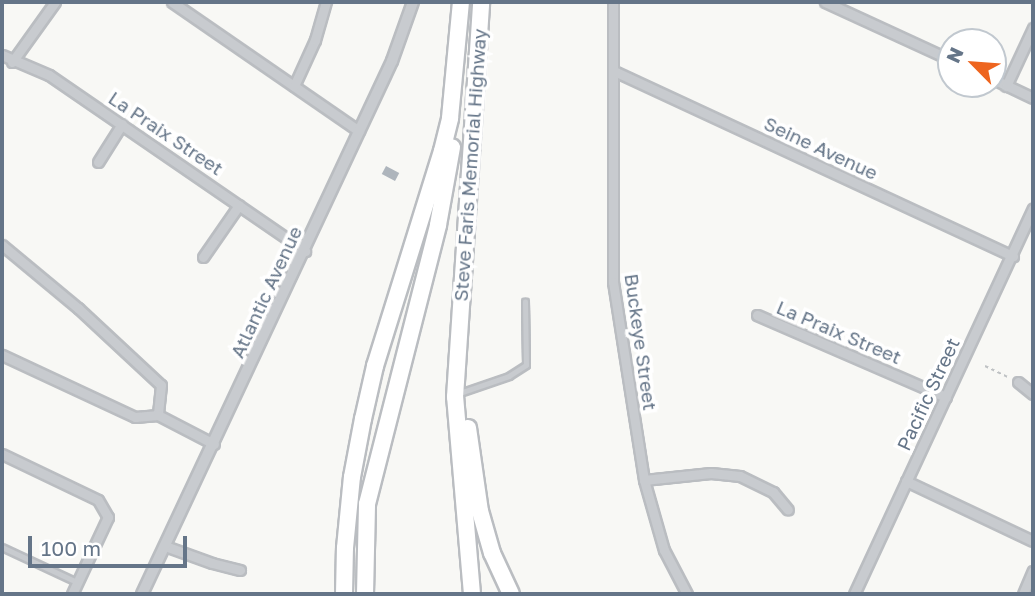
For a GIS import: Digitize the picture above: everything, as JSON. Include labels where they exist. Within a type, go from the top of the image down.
[{"type":"highway","points":[[344,594],[345,548],[352,477],[363,419],[375,366],[450,118],[462,2]]},
{"type":"highway","points":[[365,594],[367,504],[432,251],[450,163],[457,119],[462,2]]},
{"type":"highway","name":"Steve Faris Memorial Highway","points":[[460,393],[459,328],[481,2]]},
{"type":"highway","points":[[460,393],[472,594]]},
{"type":"highway","points":[[460,393],[480,511],[492,553],[511,594]]},
{"type":"street","points":[[12,62],[55,2]]},
{"type":"street","points":[[172,2],[359,131]]},
{"type":"street","points":[[294,86],[315,40],[326,2]]},
{"type":"street","name":"Atlantic Avenue","points":[[142,594],[305,251],[404,33],[413,2]]},
{"type":"street","name":"Buckeye Street","points":[[613,2],[613,282],[644,480],[664,550],[687,594]]},
{"type":"street","points":[[825,2],[937,54]]},
{"type":"street","points":[[1007,84],[1033,28]]},
{"type":"street","name":"La Praix Street","points":[[2,55],[12,62],[48,75],[305,251]]},
{"type":"street","name":"Seine Avenue","points":[[614,71],[1013,256]]},
{"type":"street","points":[[1007,86],[1033,98]]},
{"type":"street","points":[[98,162],[122,124]]},
{"type":"street","points":[[203,257],[239,205]]},
{"type":"street","name":"Pacific Street","points":[[854,594],[1033,209]]},
{"type":"street","points":[[2,245],[78,307],[161,385],[159,415]]},
{"type":"street","name":"La Praix Street","points":[[757,315],[946,397]]},
{"type":"street","points":[[2,355],[135,417],[159,415],[214,444]]},
{"type":"street","points":[[1018,382],[1033,394]]},
{"type":"street","points":[[2,454],[98,500],[108,517],[72,594]]},
{"type":"street","points":[[644,480],[711,473],[740,476],[773,492],[788,510]]},
{"type":"street","points":[[906,481],[1033,541]]},
{"type":"street","points":[[165,546],[212,564],[240,570]]},
{"type":"street","points":[[1023,594],[1033,571]]},
{"type":"lane","points":[[460,393],[509,376],[526,365],[525,302]]},
{"type":"lane","points":[[2,547],[78,582]]},
{"type":"path","points":[[985,366],[1018,382]]},
{"type":"building","points":[[386,166],[399,173],[395,181],[382,174]]}]
